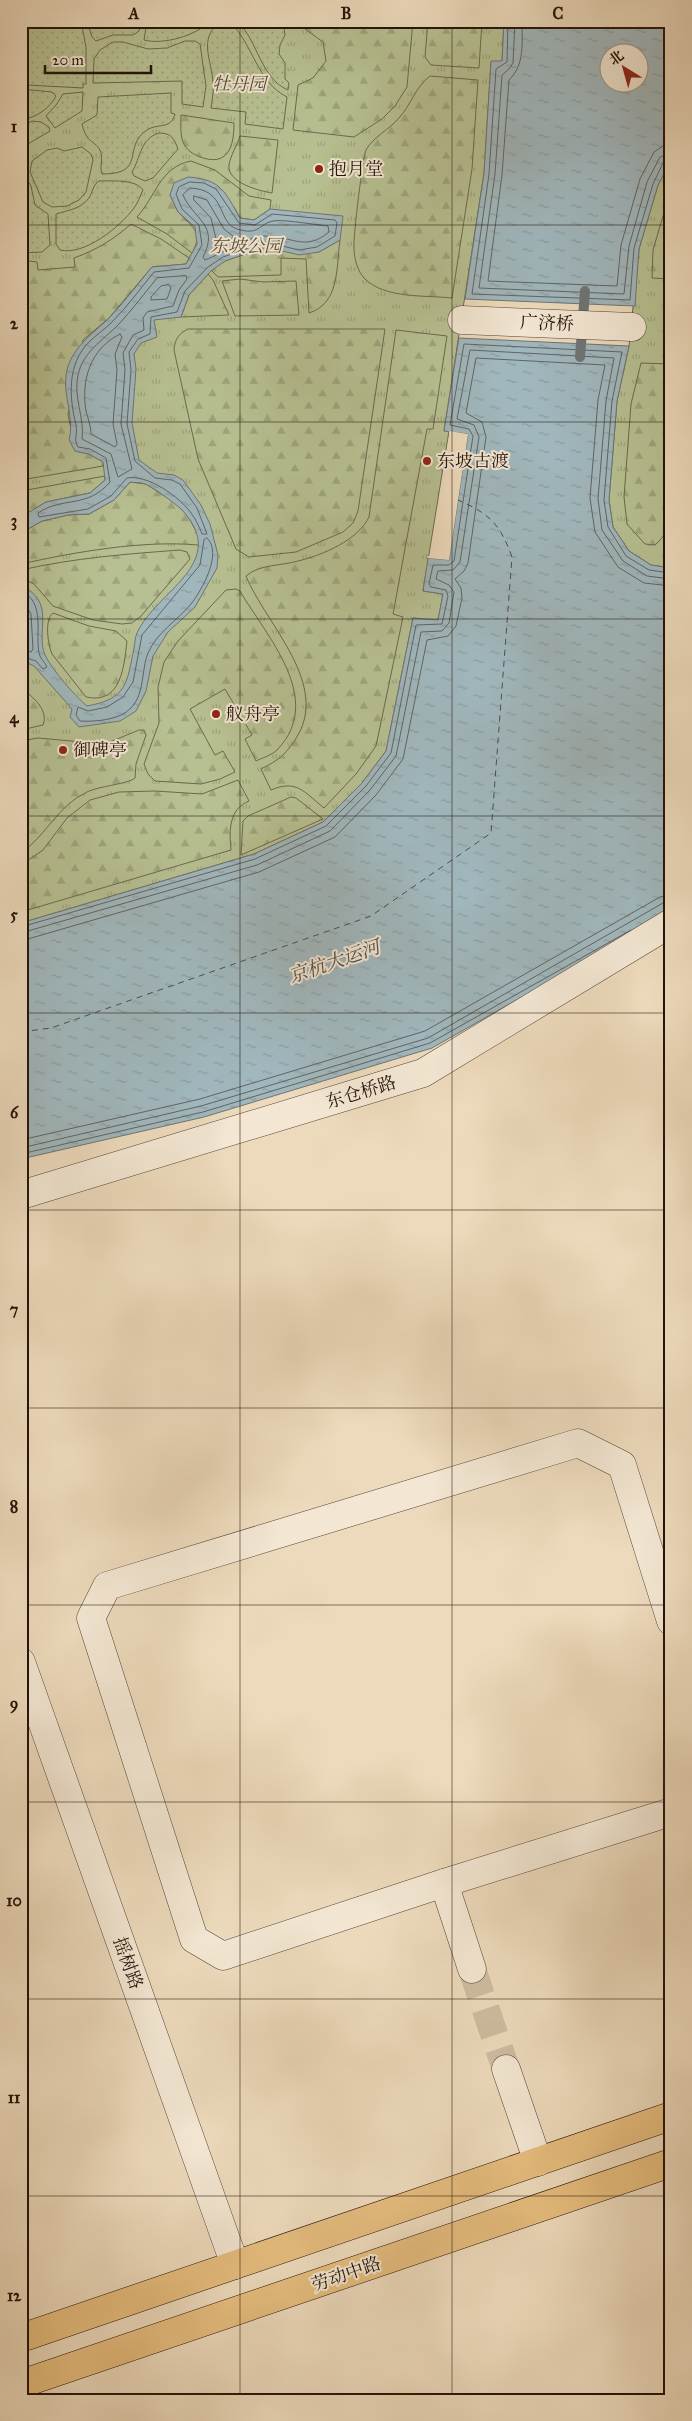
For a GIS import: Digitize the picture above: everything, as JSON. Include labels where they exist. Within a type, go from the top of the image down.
[{"type":"main road","points":[[21,2338],[671,2116]]},
{"type":"main road","name":"劳动中路","points":[[21,2384],[671,2163]]},
{"type":"street","name":"广济桥","points":[[462,320],[632,327]]},
{"type":"street","name":"东仓桥路","points":[[21,1195],[423,1073],[671,923]]},
{"type":"street","points":[[671,1621],[622,1465],[578,1443],[107,1586],[91,1618],[194,1939],[223,1956],[444,1883],[671,1812]]},
{"type":"street","name":"摇树路","points":[[21,1662],[235,2265]]},
{"type":"street","points":[[444,1883],[472,1969]]},
{"type":"street","points":[[506,2069],[538,2162]]},
{"type":"green space","name":"东坡公园","points":[[21,21],[504,21],[502,62],[491,62],[484,173],[444,431],[449,431],[423,591],[443,594],[438,621],[413,618],[386,751],[362,783],[323,822],[254,854],[21,923]]},
{"type":"green space","points":[[26,21],[81,21],[86,47],[86,84],[83,84],[83,88],[27,85],[21,81],[21,35]]},
{"type":"green space","points":[[87,21],[142,21],[139,31],[133,35],[113,35],[96,41],[92,37]]},
{"type":"green space","name":"牡丹园","points":[[147,21],[210,21],[188,35],[170,40],[152,41],[144,40]]},
{"type":"green space","name":"牡丹园","points":[[237,21],[283,21],[285,35],[280,45],[279,54],[285,63],[285,79],[289,83],[288,90],[271,77],[250,38]]},
{"type":"green space","points":[[298,21],[413,21],[407,87],[395,106],[382,119],[354,137],[293,130],[298,85],[313,78],[326,61],[323,42],[305,29]]},
{"type":"green space","points":[[428,21],[482,21],[479,68],[431,65],[425,57]]},
{"type":"green space","name":"牡丹园","points":[[219,22],[230,22],[238,31],[269,82],[287,97],[283,129],[245,124],[246,112],[211,108],[213,87],[208,43],[209,36]]},
{"type":"green space","name":"牡丹园","points":[[185,41],[195,41],[200,44],[206,86],[203,107],[182,104],[182,81],[93,83],[94,59],[100,50],[113,42],[123,42],[148,49],[167,48]]},
{"type":"green space","points":[[430,76],[478,80],[472,169],[452,298],[406,295],[384,290],[365,279],[356,264],[354,251],[358,197],[366,150],[373,141],[399,118],[421,85]]},
{"type":"green space","points":[[21,89],[52,92],[56,96],[42,112],[22,119]]},
{"type":"green space","points":[[83,92],[82,111],[55,128],[46,116],[63,94]]},
{"type":"green space","name":"牡丹园","points":[[171,93],[171,113],[175,114],[173,119],[167,124],[147,130],[139,137],[135,144],[130,165],[125,170],[102,174],[100,150],[88,138],[82,124],[97,115],[98,97]]},
{"type":"green space","points":[[181,115],[234,123],[233,140],[228,153],[217,159],[210,159],[195,155],[190,151],[184,145],[182,139]]},
{"type":"green space","points":[[32,121],[41,122],[49,127],[50,131],[21,148],[21,127]]},
{"type":"green space","points":[[159,133],[172,137],[178,149],[153,178],[145,181],[134,176],[132,172],[144,144]]},
{"type":"green space","points":[[240,136],[278,140],[272,193],[245,185],[233,177],[229,165]]},
{"type":"green space","points":[[82,147],[91,154],[93,160],[86,192],[79,200],[67,206],[52,207],[43,202],[30,172],[32,161],[47,150],[57,148],[64,151]]},
{"type":"green space","points":[[671,160],[671,568],[651,565],[629,551],[613,527],[609,500],[617,401],[629,346],[639,249],[658,185]]},
{"type":"green space","points":[[191,161],[215,170],[249,196],[271,200],[270,209],[254,220],[240,218],[234,207],[170,195],[178,211],[192,226],[197,235],[192,253],[167,234],[137,217],[165,176],[172,169]]},
{"type":"green space","points":[[21,169],[31,186],[35,205],[48,214],[50,245],[42,252],[21,253]]},
{"type":"green space","points":[[99,181],[129,182],[140,186],[143,190],[138,202],[128,216],[111,231],[80,249],[60,250],[56,244],[56,214],[73,209],[85,202]]},
{"type":"green space","points":[[671,189],[671,279],[652,278],[653,250]]},
{"type":"green space","points":[[131,224],[161,239],[189,258],[186,264],[152,267],[109,318],[83,340],[68,414],[75,451],[89,454],[103,462],[103,466],[21,480],[21,260],[37,262],[38,270],[75,267],[74,258],[104,244]]},
{"type":"green space","points":[[340,240],[337,273],[331,293],[319,308],[309,313],[306,259],[281,258],[281,275],[218,277],[211,270],[225,261],[266,247],[319,252]]},
{"type":"green space","points":[[208,274],[213,280],[229,315],[181,317],[189,295]]},
{"type":"green space","points":[[240,279],[263,282],[296,281],[299,315],[235,316],[222,281]]},
{"type":"green space","points":[[188,329],[385,329],[358,511],[353,523],[343,532],[296,552],[249,557],[236,549],[198,459],[174,350],[178,337]]},
{"type":"green space","points":[[396,330],[447,336],[433,429],[427,429],[393,614],[403,617],[376,746],[356,774],[324,808],[300,789],[287,786],[271,790],[261,769],[281,757],[295,740],[304,719],[306,698],[301,677],[292,656],[255,595],[246,576],[258,569],[291,563],[329,551],[357,533],[369,517]]},
{"type":"green space","points":[[641,363],[671,364],[670,517],[665,533],[655,545],[645,544],[627,524],[624,497],[631,404]]},
{"type":"green space","points":[[105,476],[105,480],[90,493],[46,502],[21,517],[21,491]]},
{"type":"green space","points":[[130,482],[146,484],[174,502],[188,516],[200,539],[198,545],[155,544],[109,548],[21,564],[21,533],[42,521],[68,515],[89,514],[114,500]]},
{"type":"green space","points":[[180,550],[187,552],[190,559],[141,616],[132,623],[122,624],[93,620],[53,606],[34,584],[21,578],[21,570],[61,562]]},
{"type":"green space","points":[[236,589],[240,591],[264,628],[287,668],[294,689],[296,710],[291,730],[277,750],[256,761],[245,739],[252,735],[225,689],[190,709],[215,755],[223,751],[235,772],[220,779],[201,784],[155,781],[148,774],[144,764],[159,723],[158,687],[164,662],[178,641],[226,590]]},
{"type":"green space","points":[[53,613],[89,626],[116,631],[127,641],[119,681],[107,695],[98,698],[86,697],[52,654],[48,638],[48,621]]},
{"type":"green space","points":[[21,687],[42,709],[44,714],[43,725],[21,730]]},
{"type":"green space","points":[[139,730],[144,730],[146,735],[136,764],[135,778],[92,790],[77,798],[21,853],[21,741],[38,738],[105,744]]},
{"type":"green space","points":[[238,780],[249,801],[237,809],[234,815],[230,835],[231,850],[21,912],[21,865],[43,850],[67,818],[90,800],[119,792],[155,791],[202,794]]},
{"type":"green space","points":[[291,797],[296,798],[323,819],[241,855],[243,821],[248,816]]},
{"type":"water","points":[[504,21],[671,21],[671,160],[658,185],[639,249],[635,306],[465,299],[484,173],[491,61],[502,61]]},
{"type":"water","points":[[188,177],[208,181],[221,188],[240,218],[254,220],[270,209],[343,216],[340,240],[319,252],[299,255],[266,247],[225,261],[211,271],[189,295],[181,317],[154,320],[157,337],[141,343],[134,354],[136,369],[132,423],[139,460],[157,473],[174,475],[183,480],[201,505],[210,524],[218,555],[217,568],[195,607],[168,632],[153,656],[146,691],[136,711],[120,721],[79,727],[70,717],[72,709],[34,666],[21,660],[21,586],[32,592],[39,600],[43,618],[43,646],[45,655],[53,668],[87,706],[100,703],[118,694],[123,688],[127,680],[137,633],[146,618],[185,576],[194,561],[198,546],[195,529],[182,510],[153,488],[142,483],[130,482],[114,500],[89,514],[68,515],[42,521],[21,533],[21,517],[46,502],[90,493],[105,480],[103,462],[89,454],[75,451],[69,440],[71,424],[66,391],[68,365],[83,343],[116,311],[152,267],[186,264],[197,244],[195,227],[178,212],[170,195],[174,183]]},
{"type":"water","name":"京杭大运河","points":[[459,338],[629,346],[617,401],[609,500],[613,527],[629,551],[651,565],[671,568],[671,912],[432,1048],[204,1117],[21,1159],[21,923],[254,854],[323,822],[362,783],[386,751],[413,618],[438,620],[443,594],[423,591],[428,558],[449,560],[468,434],[444,431]]},
{"type":"pier","points":[[449,431],[468,434],[449,560],[428,558],[428,556],[447,557],[465,436],[449,434]]},
{"type":"waterway","points":[[580,357],[585,291]]},
{"type":"ferry route","points":[[21,1032],[51,1028],[371,916],[491,833],[512,557],[503,536],[492,521],[478,510],[458,500]]},
{"type":"tunnel","points":[[472,1969],[506,2069]]},
{"type":"place","name":"抱月堂","points":[[319,169]]},
{"type":"place","name":"东坡古渡","points":[[427,461]]},
{"type":"place","name":"舣舟亭","points":[[216,714]]},
{"type":"place","name":"御碑亭","points":[[63,750]]}]
